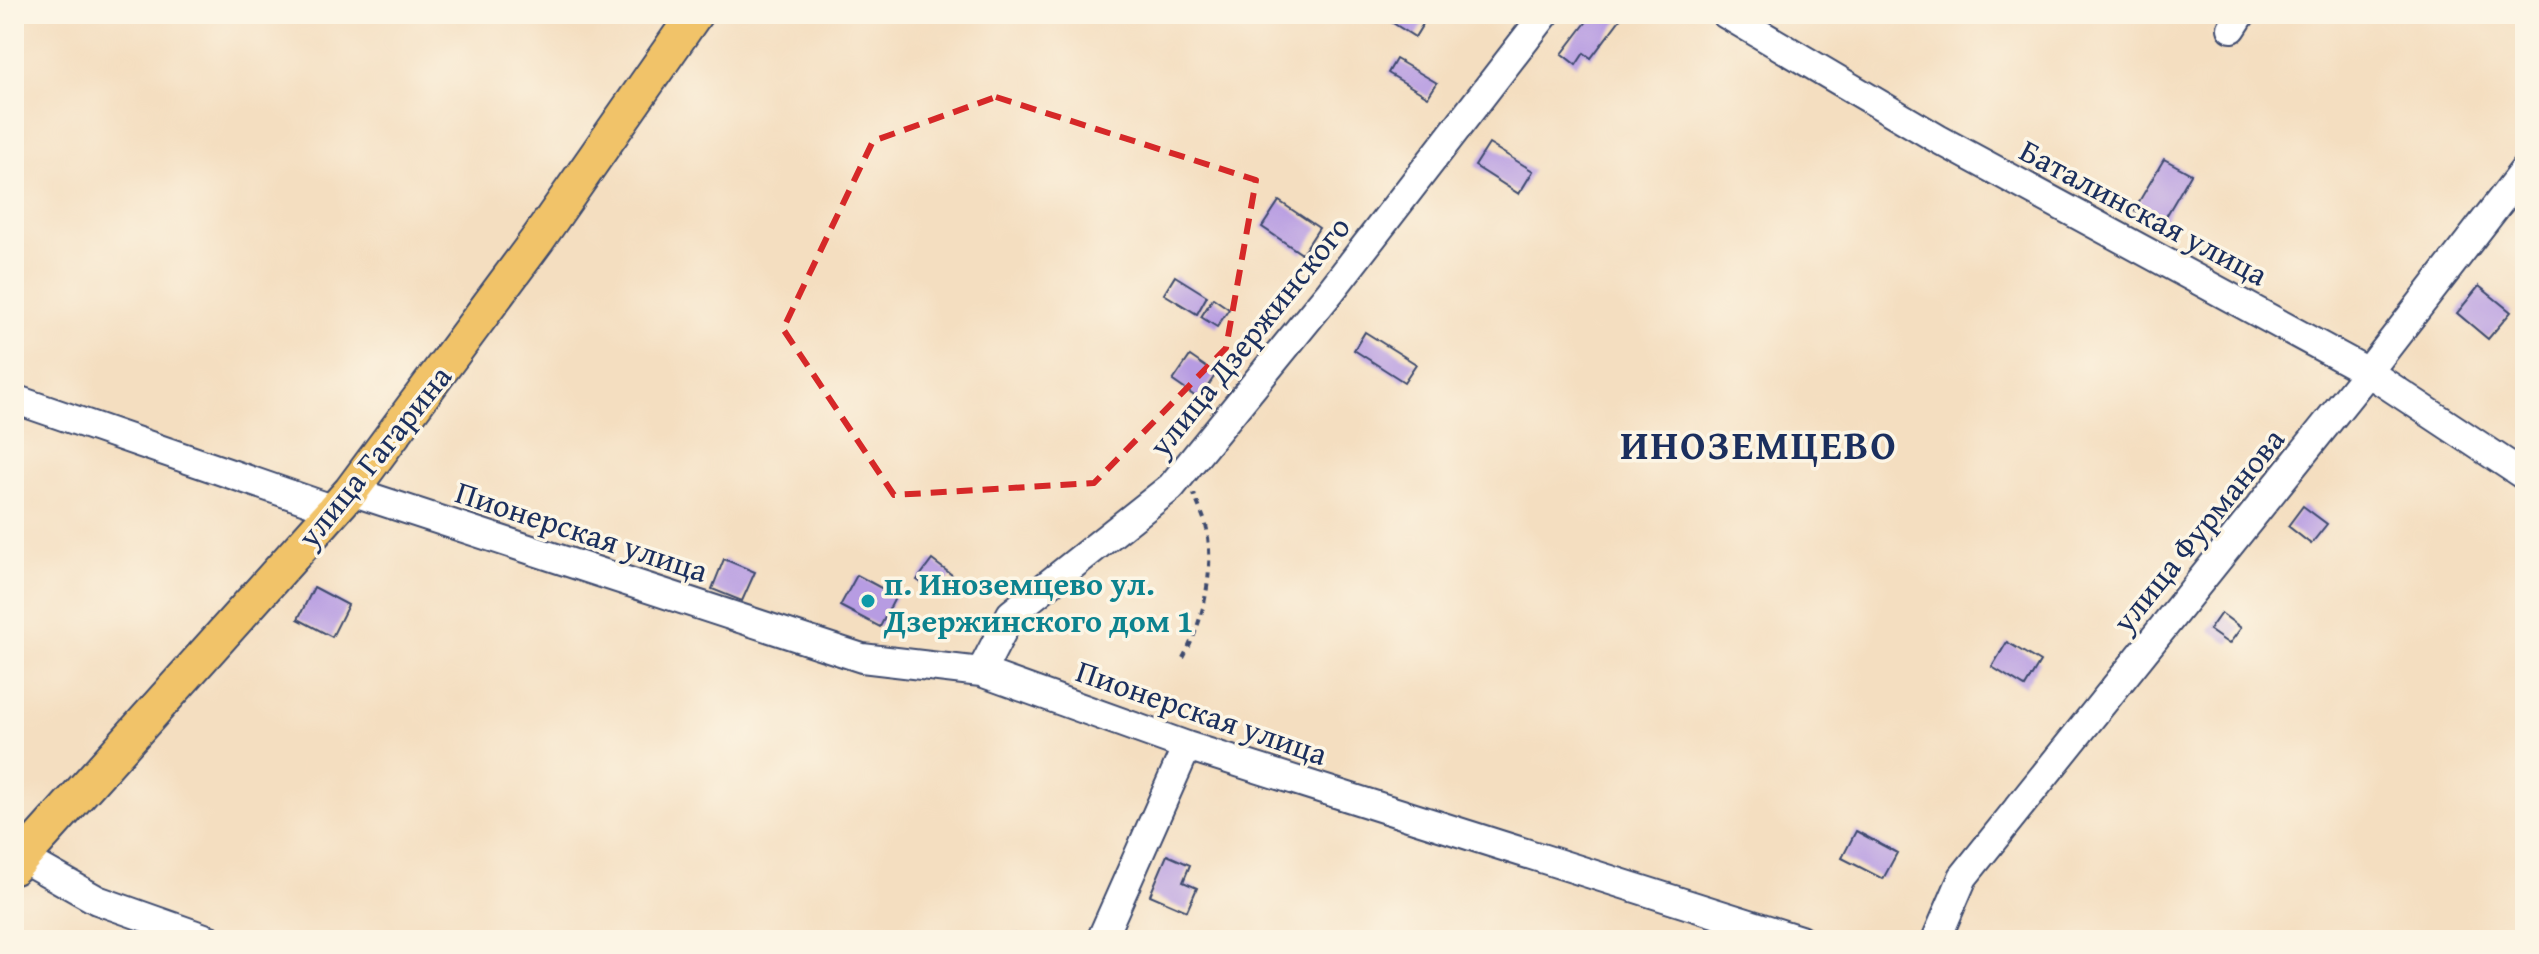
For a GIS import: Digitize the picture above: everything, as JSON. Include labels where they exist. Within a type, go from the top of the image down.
[{"type":"main road","name":"улица Гагарина","points":[[16,860],[343,501],[529,252],[695,14]]},
{"type":"street","name":"улица Дзержинского","points":[[981,672],[1011,614],[1171,487],[1330,292],[1545,14]]},
{"type":"street","name":"Баталинская улица","points":[[1726,14],[1938,139],[2368,372],[2525,476]]},
{"type":"street","name":"улица Фурманова","points":[[1936,940],[1963,877],[2368,372],[2525,169]]},
{"type":"street","name":"Пионерская улица","points":[[14,399],[862,658],[981,672],[1187,746],[1800,940]]},
{"type":"street","points":[[1101,940],[1187,746]]},
{"type":"street","points":[[16,860],[97,900],[210,940]]},
{"type":"path","points":[[1183,658],[1206,604],[1208,562],[1207,529],[1185,469]]},
{"type":"highlighted area","points":[[996,97],[1256,180],[1226,348],[1094,483],[894,495],[783,329],[873,141]]},
{"type":"building","points":[[1387,14],[1429,14],[1415,37],[1385,18]]},
{"type":"building","points":[[1581,14],[1624,14],[1591,58],[1584,53],[1576,65],[1562,54],[1588,20]]},
{"type":"building","points":[[1396,59],[1437,83],[1428,97],[1388,73]]},
{"type":"building","points":[[1489,144],[1533,171],[1519,194],[1475,166]]},
{"type":"building","points":[[2164,159],[2191,174],[2161,225],[2134,210]]},
{"type":"building","points":[[1279,201],[1319,228],[1302,254],[1262,227]]},
{"type":"building","points":[[1175,276],[1207,296],[1197,314],[1164,294]]},
{"type":"building","points":[[2479,286],[2511,312],[2488,339],[2457,313]]},
{"type":"building","points":[[1213,298],[1229,309],[1217,327],[1201,317]]},
{"type":"building","points":[[1365,332],[1416,364],[1404,382],[1354,350]]},
{"type":"building","points":[[1190,356],[1216,374],[1199,399],[1173,381]]},
{"type":"building","points":[[2303,506],[2327,524],[2311,544],[2288,526]]},
{"type":"building","points":[[724,559],[755,572],[742,601],[712,589]]},
{"type":"building","points":[[932,560],[952,575],[938,594],[917,580]]},
{"type":"building","name":"п. Иноземцево ул. Дзержинского дом 1","points":[[857,575],[896,596],[880,627],[840,606]]},
{"type":"building","points":[[314,587],[348,605],[332,637],[298,619]]},
{"type":"building","points":[[2221,613],[2241,628],[2229,644],[2209,630]]},
{"type":"building","points":[[2007,642],[2040,662],[2025,687],[1992,667]]},
{"type":"building","points":[[1856,831],[1897,853],[1883,879],[1842,858]]},
{"type":"building","points":[[1167,855],[1190,865],[1183,882],[1197,888],[1187,911],[1150,895]]},
{"type":"building","points":[[1015,933],[1032,940],[1012,940]]},
{"type":"place","name":"п. Иноземцево ул. Дзержинского дом 1","points":[[868,601]]},
{"type":"district","name":"ИНОЗЕМЦЕВО","points":[[1759,444]]}]
